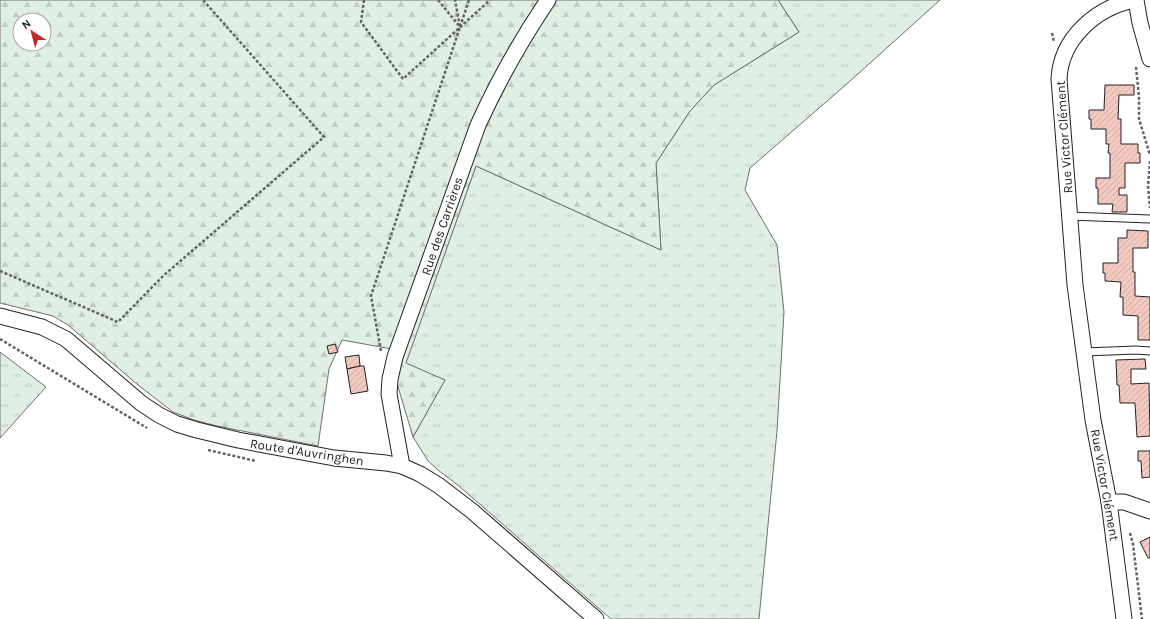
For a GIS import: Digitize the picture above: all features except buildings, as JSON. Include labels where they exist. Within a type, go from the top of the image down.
[{"type":"street","name":"Rue des Carrières","points":[[402,466],[389,394],[390,379],[395,357],[478,125],[512,57],[548,0]]},
{"type":"street","points":[[1135,0],[1140,23],[1143,59]]},
{"type":"street","name":"Rue Victor Clément","points":[[1124,619],[1109,502],[1094,420],[1075,285],[1059,79],[1063,55],[1078,33],[1096,17],[1119,4],[1135,0]]},
{"type":"street","name":"Route d'Auvringhen","points":[[0,316],[42,327],[66,339],[141,403],[159,415],[177,424],[253,443],[334,458],[402,466],[420,474],[448,492],[596,619]]},
{"type":"street","points":[[1109,502],[1124,502],[1150,511]]},
{"type":"lane","points":[[1070,216],[1150,219]]},
{"type":"lane","points":[[1084,352],[1136,350],[1150,351]]},
{"type":"path","points":[[0,271],[118,322],[163,276],[324,137],[202,0]]},
{"type":"path","points":[[364,0],[360,22],[403,79],[490,0]]},
{"type":"path","points":[[438,0],[460,27]]},
{"type":"path","points":[[455,0],[460,27]]},
{"type":"path","points":[[382,356],[371,296],[469,0]]},
{"type":"path","points":[[1143,59],[1139,97],[1139,119],[1150,155]]},
{"type":"path","points":[[1150,161],[1148,186],[1150,208]]},
{"type":"path","points":[[0,339],[153,431]]},
{"type":"path","points":[[204,449],[256,461]]},
{"type":"green space","points":[[0,0],[778,0],[799,32],[714,85],[690,111],[656,163],[661,250],[476,166],[406,363],[445,380],[413,437],[396,380],[392,349],[342,340],[329,369],[318,446],[217,426],[194,420],[173,412],[138,385],[68,325],[53,316],[0,303]]},
{"type":"green space","points":[[778,0],[940,0],[750,168],[745,190],[777,245],[784,312],[777,431],[759,619],[611,619],[459,486],[428,461],[413,437],[445,380],[405,364],[476,166],[661,250],[656,163],[690,111],[714,85],[799,32]]},
{"type":"green space","points":[[0,352],[46,387],[0,438]]}]
